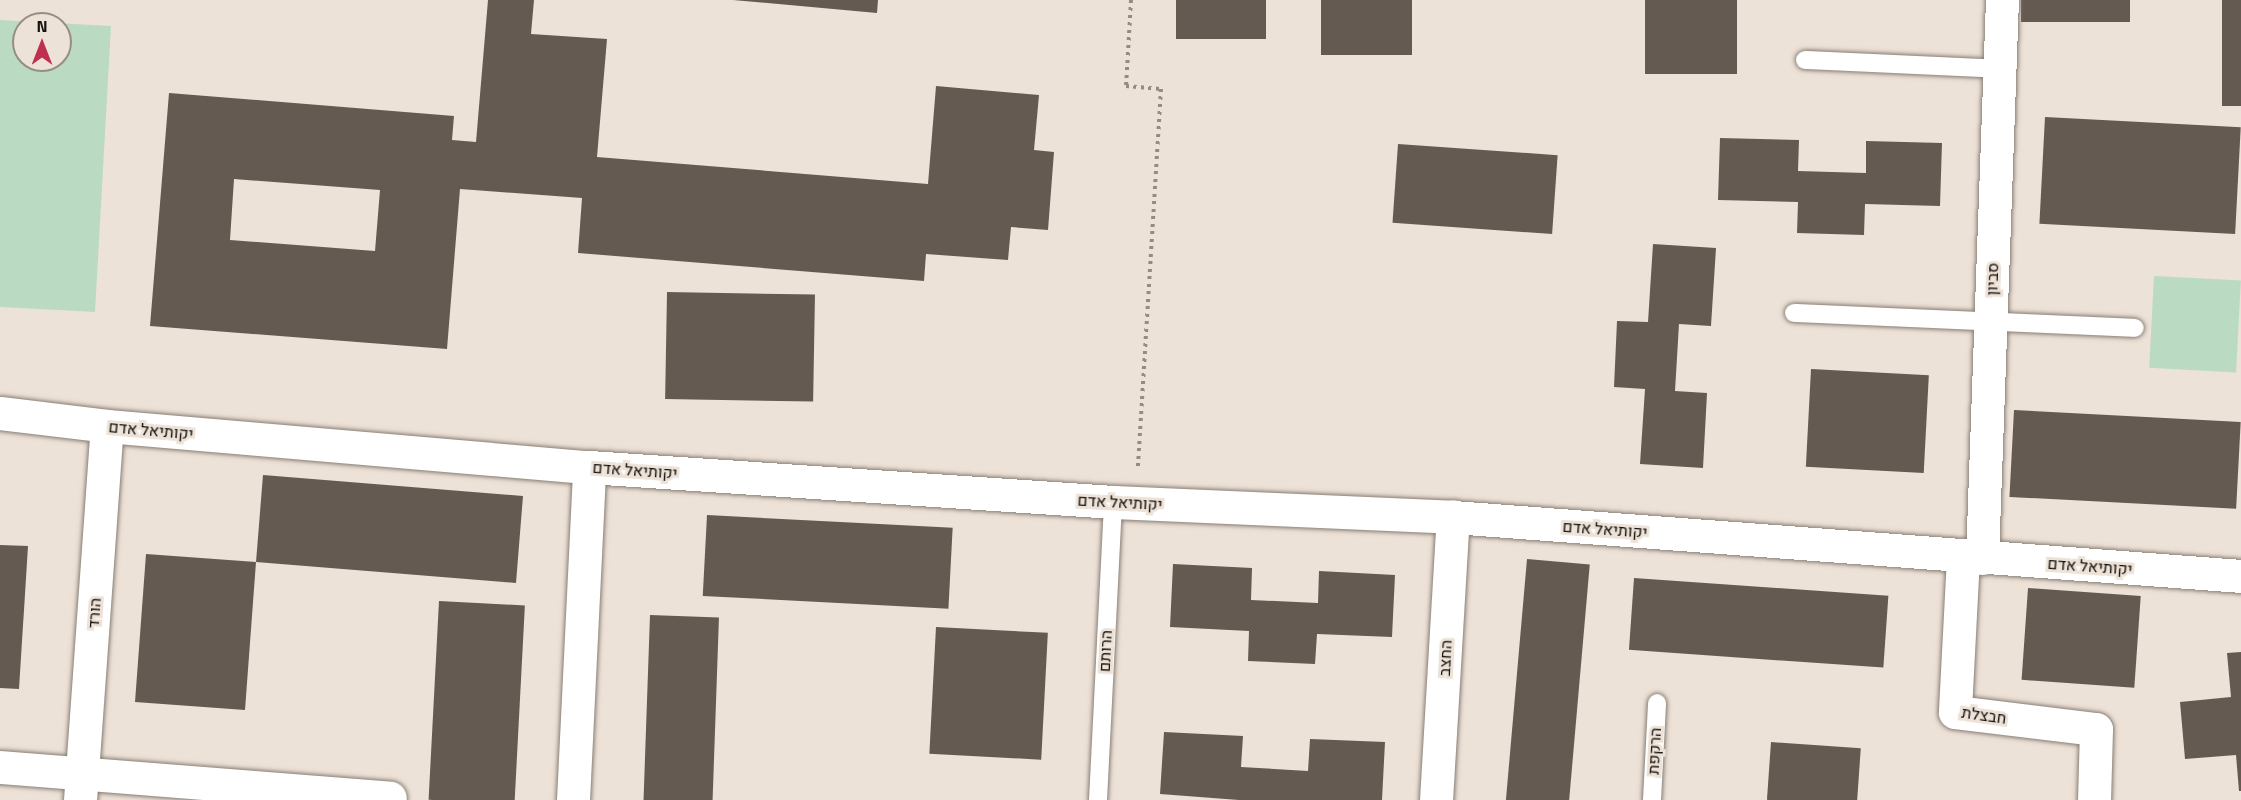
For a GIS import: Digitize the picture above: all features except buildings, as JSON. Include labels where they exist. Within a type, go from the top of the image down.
[{"type":"street","name":"סביון","points":[[1972,558],[1991,321],[2002,0]]},
{"type":"street","name":"יקותיאל אדם","points":[[0,413],[107,426],[590,467],[1124,502],[1453,517],[1972,558],[2241,576]]},
{"type":"street","name":"הורד","points":[[81,787],[107,426]]},
{"type":"street","points":[[573,800],[590,467]]},
{"type":"street","name":"החצב","points":[[1436,800],[1453,517]]},
{"type":"street","name":"חבצלת","points":[[1972,558],[1955,712],[2096,729],[2094,800]]},
{"type":"street","points":[[0,767],[81,787],[390,798]]},
{"type":"lane","points":[[1805,60],[2000,69]]},
{"type":"lane","points":[[1794,313],[2135,328]]},
{"type":"lane","name":"הרותם","points":[[1098,800],[1124,502]]},
{"type":"lane","name":"הרקפת","points":[[1652,800],[1657,703]]},
{"type":"path","points":[[1124,502],[1161,89],[1126,86],[1131,0]]},
{"type":"green space","points":[[0,20],[12,21],[12,72],[72,72],[72,24],[111,26],[95,312],[0,307]]},
{"type":"green space","points":[[2154,276],[2241,281],[2236,372],[2149,368]]}]
